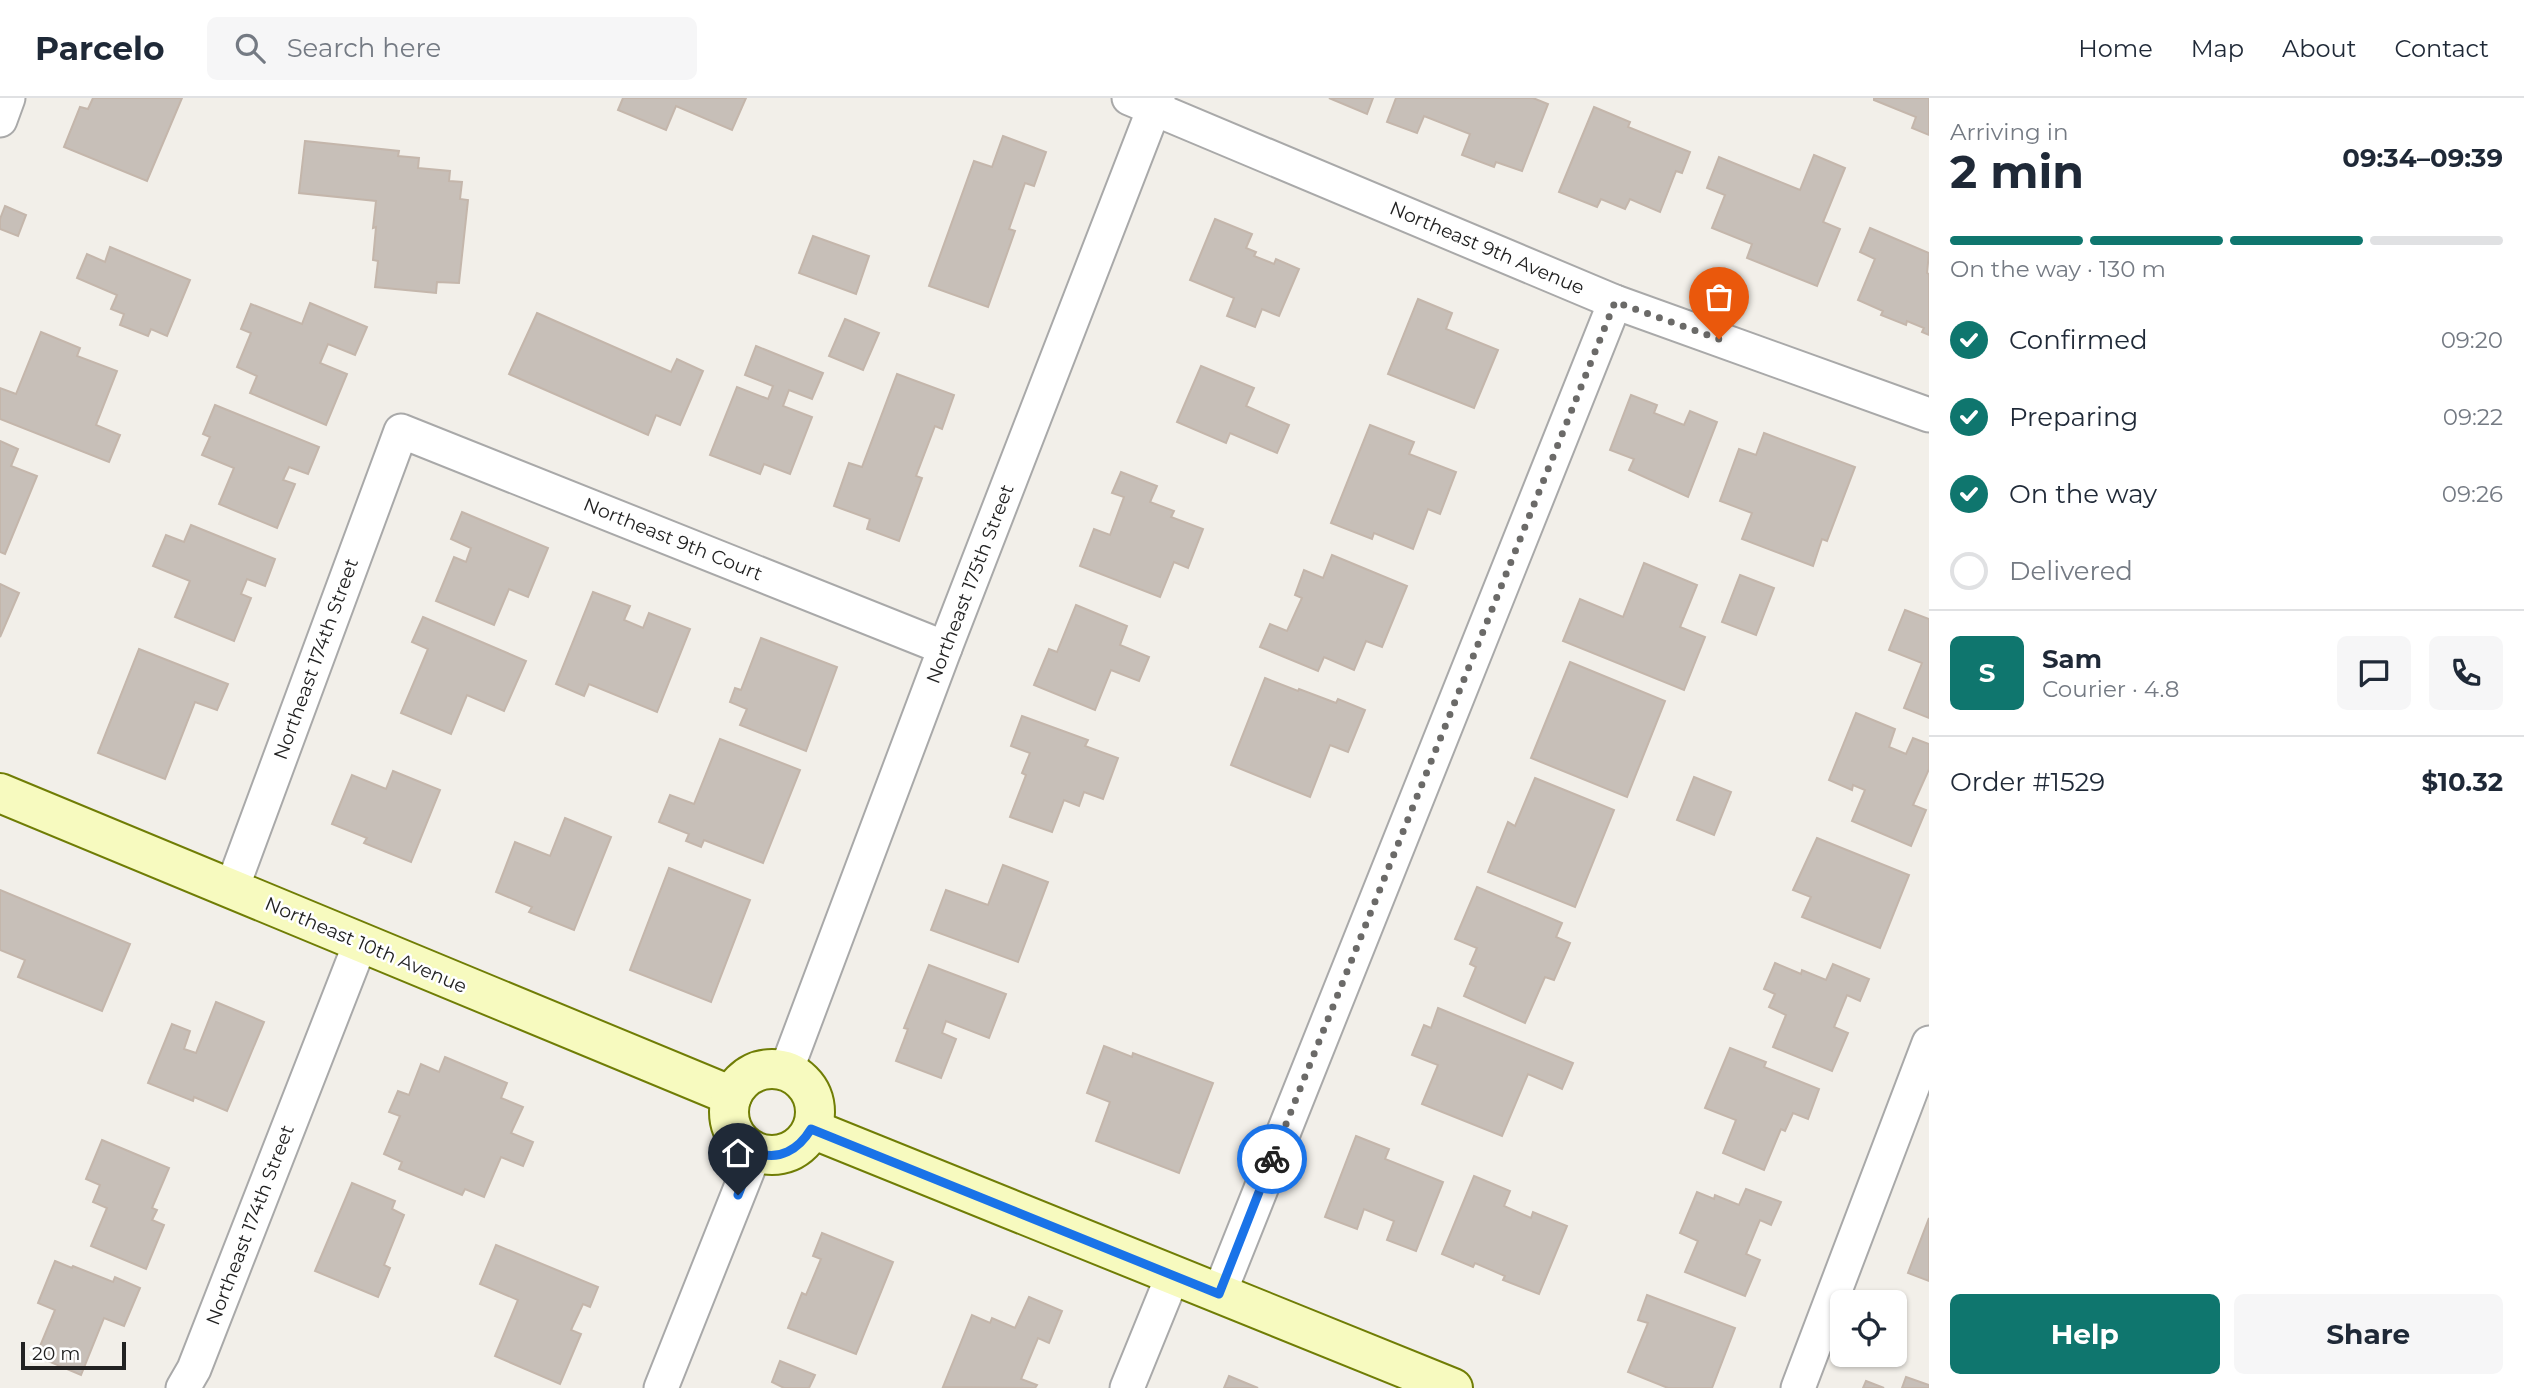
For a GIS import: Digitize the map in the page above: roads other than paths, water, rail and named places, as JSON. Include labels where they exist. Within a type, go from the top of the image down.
[{"type":"street","points":[[0,120],[8,98]]},
{"type":"street","name":"Northeast 9th Avenue","points":[[1147,101],[1615,302],[1929,415]]},
{"type":"street","name":"Northeast 175th Street","points":[[786,1071],[1147,101]]},
{"type":"street","points":[[1219,1294],[1615,302]]},
{"type":"street","name":"Northeast 9th Court","points":[[401,431],[945,648]]},
{"type":"street","name":"Northeast 174th Street","points":[[232,888],[401,431]]},
{"type":"street","name":"Northeast 10th Avenue","points":[[0,793],[732,1096]]},
{"type":"street","name":"Northeast 174th Street","points":[[183,1388],[194,1369],[360,944]]},
{"type":"street","points":[[1798,1388],[1916,1116],[1929,1043]]},
{"type":"street","points":[[762,1070],[786,1071],[809,1090],[815,1116],[811,1129],[803,1142],[791,1151],[777,1156],[755,1152],[737,1139],[730,1125],[732,1096],[739,1084],[749,1075],[762,1070]]},
{"type":"street","points":[[811,1129],[1452,1388]]},
{"type":"street","points":[[661,1388],[755,1152]]},
{"type":"street","points":[[1127,1388],[1172,1275]]}]
